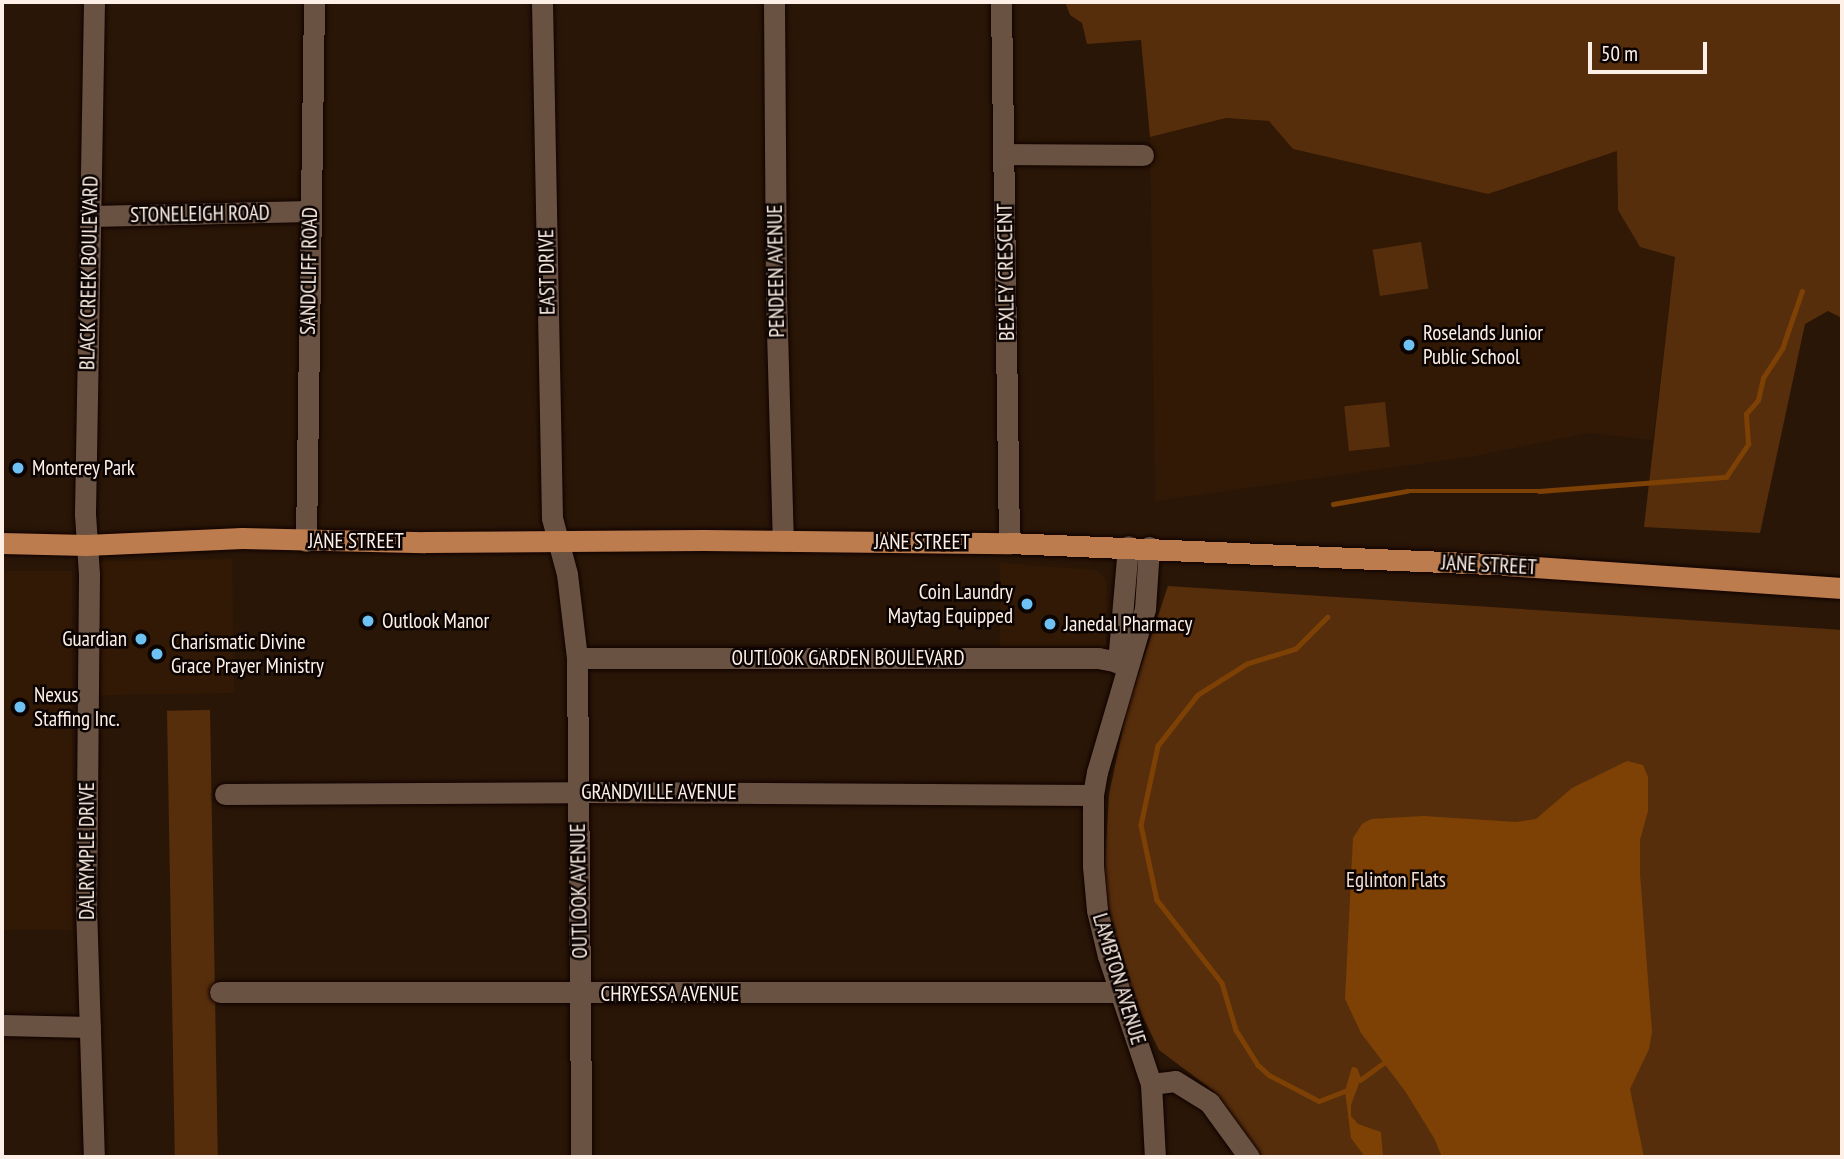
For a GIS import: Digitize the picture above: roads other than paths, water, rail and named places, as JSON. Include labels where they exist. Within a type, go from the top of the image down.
[{"type":"main road","name":"JANE STREET","points":[[2,543],[86,545],[242,538],[306,541],[1009,543],[1505,565],[1842,588]]},
{"type":"street","name":"BLACK CREEK BOULEVARD","points":[[86,545],[94,2]]},
{"type":"street","name":"SANDCLIFF ROAD","points":[[306,541],[314,2]]},
{"type":"street","name":"EAST DRIVE","points":[[542,2],[552,518],[559,542]]},
{"type":"street","name":"PENDEEN AVENUE","points":[[774,2],[776,295],[783,541]]},
{"type":"street","name":"BEXLEY CRESCENT","points":[[1001,2],[1009,543]]},
{"type":"street","points":[[1004,155],[1143,155]]},
{"type":"street","name":"STONELEIGH ROAD","points":[[91,216],[310,211]]},
{"type":"street","name":"OUTLOOK AVENUE","points":[[559,542],[567,574],[578,659],[581,1157]]},
{"type":"street","name":"DALRYMPLE DRIVE","points":[[86,545],[89,575],[86,906],[94,1157]]},
{"type":"street","name":"LAMBTON AVENUE","points":[[1112,717],[1118,662],[1138,547]]},
{"type":"street","name":"LAMBTON AVENUE","points":[[1138,547],[1146,609],[1112,717],[1093,795],[1097,910],[1120,992],[1151,1084],[1155,1157]]},
{"type":"street","name":"OUTLOOK GARDEN BOULEVARD","points":[[578,659],[1098,658],[1118,662]]},
{"type":"street","name":"GRANDVILLE AVENUE","points":[[225,794],[578,792],[1093,795]]},
{"type":"street","name":"CHRYESSA AVENUE","points":[[220,992],[581,995],[1120,992]]},
{"type":"street","points":[[2,1026],[90,1027]]},
{"type":"street","points":[[1151,1084],[1175,1081],[1209,1102],[1249,1157]]},
{"type":"waterway","points":[[1333,504],[1407,491],[1539,491],[1726,477],[1748,444],[1746,414],[1758,400],[1763,378],[1782,349],[1802,291]]},
{"type":"waterway","points":[[1328,617],[1296,649],[1247,664],[1198,695],[1158,746],[1141,825],[1157,900],[1222,983],[1236,1030],[1258,1065],[1269,1075],[1319,1101],[1345,1091]]},
{"type":"waterway","points":[[1360,1080],[1388,1060]]},
{"type":"place","name":"Roselands Junior Public School","points":[[1409,345]]},
{"type":"place","name":"Monterey Park","points":[[18,468]]},
{"type":"place","name":"Coin Laundry Maytag Equipped","points":[[1027,604]]},
{"type":"place","name":"Outlook Manor","points":[[368,621]]},
{"type":"place","name":"Janedal Pharmacy","points":[[1050,624]]},
{"type":"place","name":"Guardian","points":[[141,639]]},
{"type":"place","name":"Charismatic Divine Grace Prayer Ministry","points":[[157,654]]},
{"type":"place","name":"Nexus Staffing Inc.","points":[[20,707]]},
{"type":"park label","name":"Eglinton Flats","points":[[1396,880]]}]
